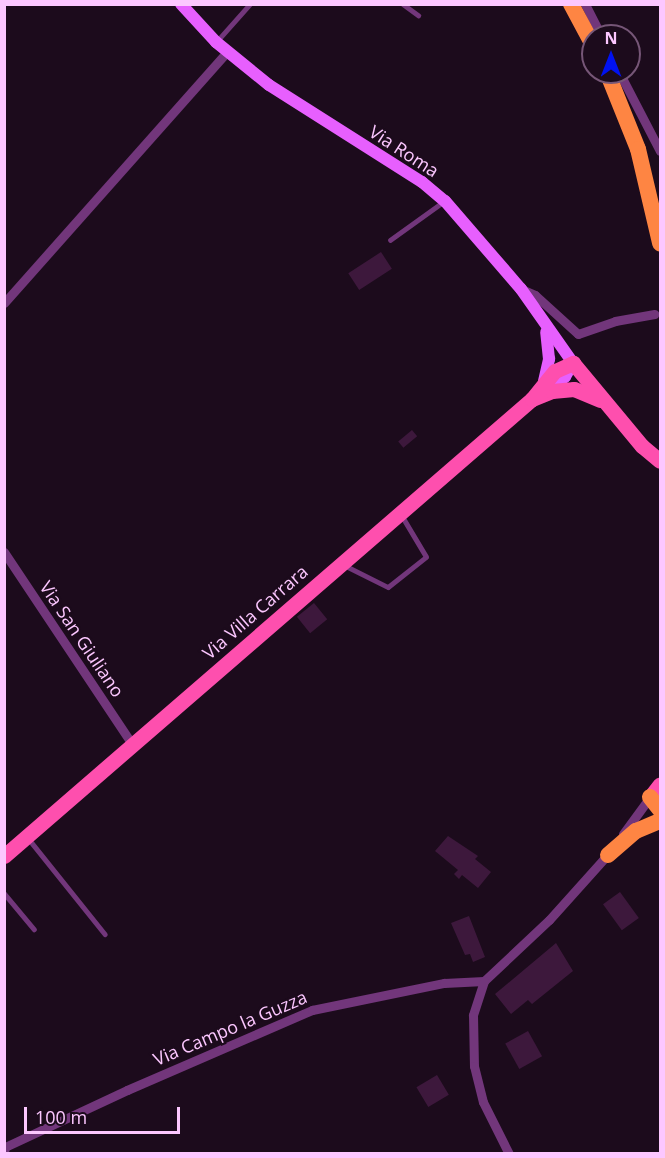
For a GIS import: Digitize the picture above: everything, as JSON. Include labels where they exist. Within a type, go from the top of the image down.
[{"type":"highway","points":[[570,4],[581,24]]},
{"type":"highway","points":[[612,84],[638,149],[660,243]]},
{"type":"highway","points":[[608,855],[636,831],[660,821]]},
{"type":"main road","name":"Via Roma","points":[[181,4],[216,42],[269,85],[422,182],[445,201],[521,289],[573,363]]},
{"type":"main road","points":[[543,323],[549,347],[539,391],[574,389],[605,403]]},
{"type":"main road","points":[[573,363],[605,403],[660,461]]},
{"type":"main road","name":"Via Villa Carrara","points":[[4,856],[539,391],[555,371],[573,363]]},
{"type":"street","points":[[585,4],[595,24]]},
{"type":"street","points":[[4,303],[227,52]]},
{"type":"street","points":[[625,84],[660,151]]},
{"type":"street","points":[[521,289],[535,295],[578,334],[615,321],[654,314]]},
{"type":"street","name":"Via San Giuliano","points":[[4,552],[132,744]]},
{"type":"street","points":[[509,1154],[483,1102],[474,1066],[473,1015],[484,981],[549,920],[658,797]]},
{"type":"street","name":"Via Campo la Guzza","points":[[4,1152],[5,1147],[312,1010],[444,983],[484,981]]},
{"type":"lane","points":[[216,42],[250,4]]},
{"type":"lane","points":[[403,4],[418,15]]},
{"type":"lane","points":[[390,240],[445,201]]},
{"type":"lane","points":[[341,563],[388,587],[426,557],[400,512]]},
{"type":"lane","points":[[27,837],[105,934]]},
{"type":"lane","points":[[4,893],[34,928]]},
{"type":"building","points":[[381,252],[392,269],[359,290],[348,273]]},
{"type":"building","points":[[412,430],[417,436],[403,448],[398,442]]},
{"type":"building","points":[[314,603],[327,619],[310,633],[297,617]]},
{"type":"building","points":[[448,836],[478,856],[475,859],[491,872],[478,888],[462,875],[459,879],[454,874],[458,870],[435,851]]},
{"type":"building","points":[[620,892],[639,918],[622,930],[603,904]]},
{"type":"building","points":[[469,916],[485,957],[473,962],[470,954],[465,955],[451,923]]},
{"type":"building","points":[[556,943],[573,971],[532,1004],[528,1000],[511,1014],[495,994]]},
{"type":"building","points":[[528,1031],[542,1056],[519,1069],[505,1044]]},
{"type":"building","points":[[437,1075],[449,1095],[428,1107],[416,1087]]}]
